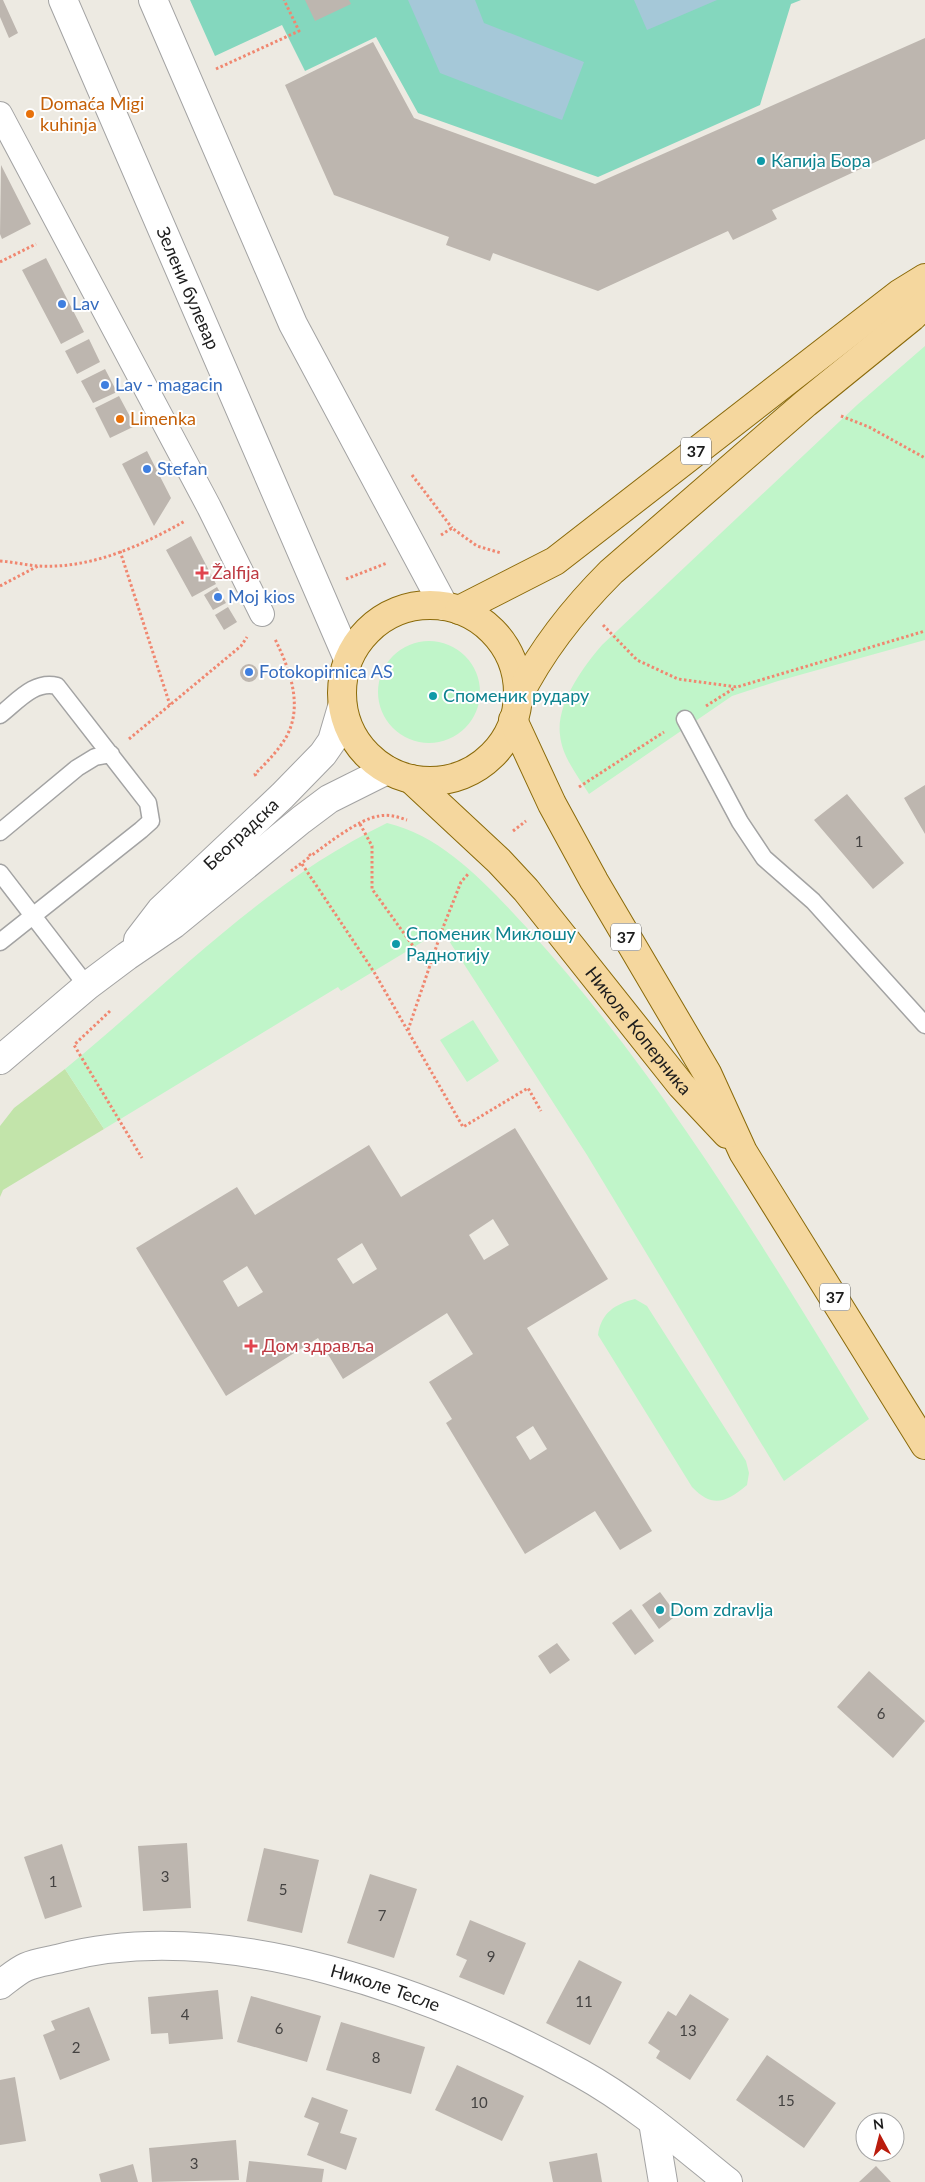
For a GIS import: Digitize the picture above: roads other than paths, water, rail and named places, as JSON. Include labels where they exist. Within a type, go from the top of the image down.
[{"type":"main road","name":"37","points":[[452,608],[555,561],[900,294],[925,278]]},
{"type":"main road","name":"37","points":[[516,709],[518,685],[512,661],[499,639],[481,622],[452,608],[414,607],[387,616],[364,634],[348,659],[342,683],[342,707],[358,744],[366,754],[399,774],[425,781],[454,778],[479,766],[500,746],[545,649],[583,600],[633,552],[806,403],[912,317],[925,304]]},
{"type":"main road","name":"Николе Коперника","points":[[516,709],[552,804],[594,881],[707,1073],[743,1152],[925,1444]]},
{"type":"main road","name":"Николе Коперника","points":[[399,774],[499,861],[526,890],[681,1085],[743,1152]]},
{"type":"street","name":"Зелени булевар","points":[[63,0],[348,659]]},
{"type":"street","points":[[153,0],[293,324],[452,608]]},
{"type":"street","points":[[0,114],[61,232],[209,507],[262,614]]},
{"type":"street","name":"Београдска","points":[[127,956],[161,910],[282,796],[323,754],[332,741],[342,707]]},
{"type":"street","name":"Београдска","points":[[0,1060],[87,986],[174,924],[296,823],[329,799],[399,774]]},
{"type":"street","name":"Николе Тесле","points":[[0,1985],[26,1967],[82,1952],[142,1944],[207,1946],[292,1961],[373,1984],[470,2018],[581,2074],[653,2122],[728,2182]]},
{"type":"street","points":[[653,2122],[663,2182]]},
{"type":"lane","points":[[0,716],[36,686],[46,683],[57,686],[148,803],[151,820],[0,942]]},
{"type":"lane","points":[[685,719],[740,822],[764,858],[813,901],[925,1025]]},
{"type":"lane","points":[[0,832],[77,768],[95,757],[111,754]]},
{"type":"lane","points":[[0,873],[87,986]]},
{"type":"water","points":[[408,0],[475,0],[484,23],[584,62],[562,120],[440,73]]},
{"type":"water","points":[[634,0],[717,0],[647,30]]},
{"type":"place","name":"Domaća Migi kuhinja","points":[[30,114]]},
{"type":"place","name":"Капија Бора","points":[[761,161]]},
{"type":"place","name":"Lav","points":[[62,304]]},
{"type":"place","name":"Lav - magacin","points":[[105,385]]},
{"type":"place","name":"Limenka","points":[[120,419]]},
{"type":"place","name":"Stefan","points":[[147,469]]},
{"type":"place","name":"Žalfija","points":[[202,573]]},
{"type":"place","name":"Moj kios","points":[[218,597]]},
{"type":"place","name":"Fotokopirnica AS","points":[[249,672]]},
{"type":"place","name":"Споменик рудару","points":[[433,696]]},
{"type":"place","name":"Споменик Миклошу Раднотију","points":[[396,944]]},
{"type":"place","name":"Дом здравља","points":[[251,1346]]},
{"type":"place","name":"Dom zdravlja","points":[[660,1610]]}]
